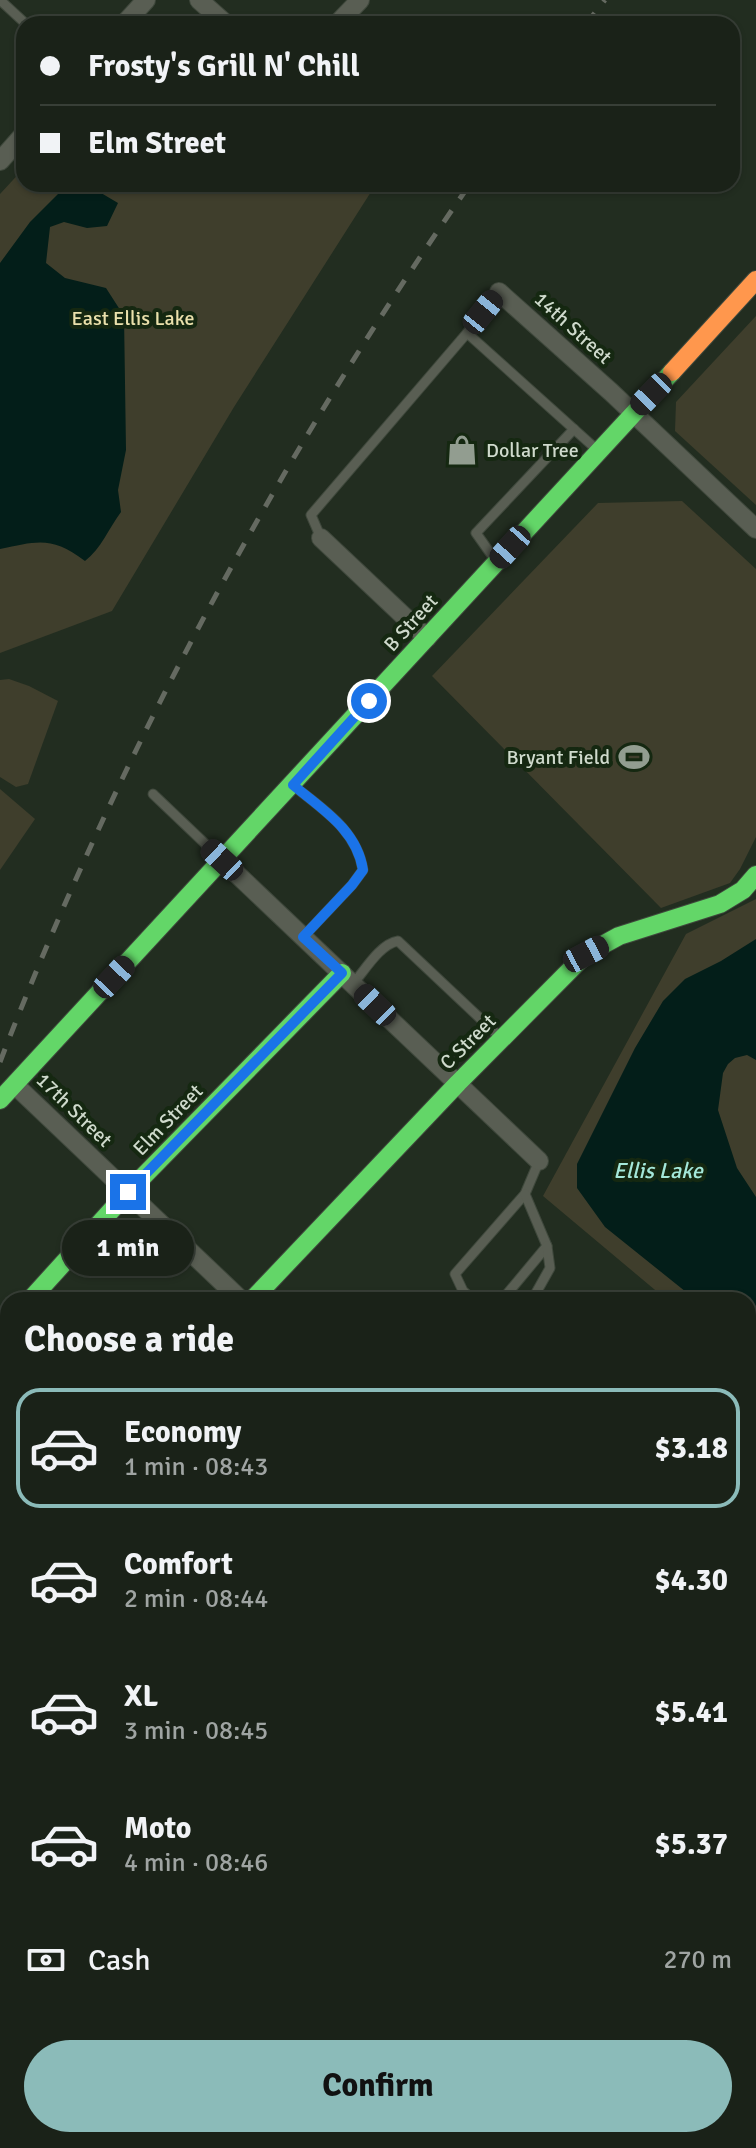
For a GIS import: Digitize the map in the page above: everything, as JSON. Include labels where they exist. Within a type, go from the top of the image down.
[{"type":"main road","name":"B Street","points":[[0,1100],[756,280]]},
{"type":"main road","name":"C Street","points":[[260,1292],[458,1083],[586,954],[619,936],[720,904],[743,890],[756,875]]},
{"type":"main road","name":"Elm Street","points":[[37,1292],[128,1192],[347,978]]},
{"type":"street","points":[[131,16],[146,0]]},
{"type":"street","points":[[199,0],[217,16]]},
{"type":"street","points":[[345,16],[360,0]]},
{"type":"street","points":[[0,161],[16,143]]},
{"type":"street","name":"14th Street","points":[[499,292],[756,529]]},
{"type":"street","points":[[321,538],[427,638]]},
{"type":"street","points":[[222,860],[539,1161]]},
{"type":"street","name":"17th Street","points":[[15,1085],[233,1292]]},
{"type":"lane","points":[[0,0],[17,16]]},
{"type":"lane","points":[[321,538],[311,515],[499,292]]},
{"type":"lane","points":[[467,333],[598,450]]},
{"type":"lane","points":[[496,562],[476,533],[574,429]]},
{"type":"lane","points":[[293,785],[342,825],[360,852],[363,870],[303,937]]},
{"type":"lane","points":[[153,794],[222,860]]},
{"type":"lane","points":[[347,978],[392,942],[398,941],[502,1039]]},
{"type":"lane","points":[[464,1292],[455,1274],[525,1194],[539,1161]]},
{"type":"lane","points":[[525,1194],[547,1246],[550,1268],[536,1292]]},
{"type":"lane","points":[[509,1292],[547,1246]]},
{"type":"green space","name":"East Ellis Lake","points":[[16,177],[16,192],[371,192],[234,407],[112,611],[0,653],[0,194]]},
{"type":"green space","points":[[756,316],[756,505],[675,431],[676,402]]},
{"type":"green space","name":"Bryant Field","points":[[682,501],[756,569],[756,837],[730,883],[661,908],[432,676],[598,503]]},
{"type":"green space","points":[[9,679],[58,701],[28,784],[16,787],[0,777],[0,680]]},
{"type":"green space","points":[[0,789],[35,819],[0,870]]},
{"type":"green space","name":"Ellis Lake","points":[[756,899],[756,1292],[657,1292],[543,1196],[686,934]]},
{"type":"water","points":[[60,192],[99,192],[118,203],[107,226],[87,228],[64,222],[50,227],[46,263],[65,278],[106,288],[124,316],[126,450],[118,490],[121,512],[85,561],[54,544],[25,544],[0,549],[0,263],[30,222]]},
{"type":"water","name":"Ellis Lake","points":[[756,939],[756,1060],[747,1055],[735,1058],[728,1064],[723,1073],[718,1110],[737,1168],[756,1197],[756,1292],[686,1292],[605,1227],[577,1188],[577,1164],[635,1048],[663,1001],[685,979]]},
{"type":"railway","points":[[592,16],[605,0]]},
{"type":"railway","points":[[0,1062],[97,833],[208,609],[333,392],[465,192]]},
{"type":"traffic: fast","points":[[0,1100],[672,372]]},
{"type":"traffic: fast","points":[[260,1292],[458,1083],[586,954],[619,936],[720,904],[743,890],[756,875]]},
{"type":"traffic: fast","points":[[37,1292],[128,1192],[342,973]]},
{"type":"traffic: slow","points":[[672,372],[756,280]]},
{"type":"place","name":"Dollar Tree","points":[[462,450]]},
{"type":"place","name":"Bryant Field","points":[[634,757]]},
{"type":"route","points":[[128,1192],[342,973],[303,937],[363,870],[360,852],[342,825],[293,785],[369,701]]}]
